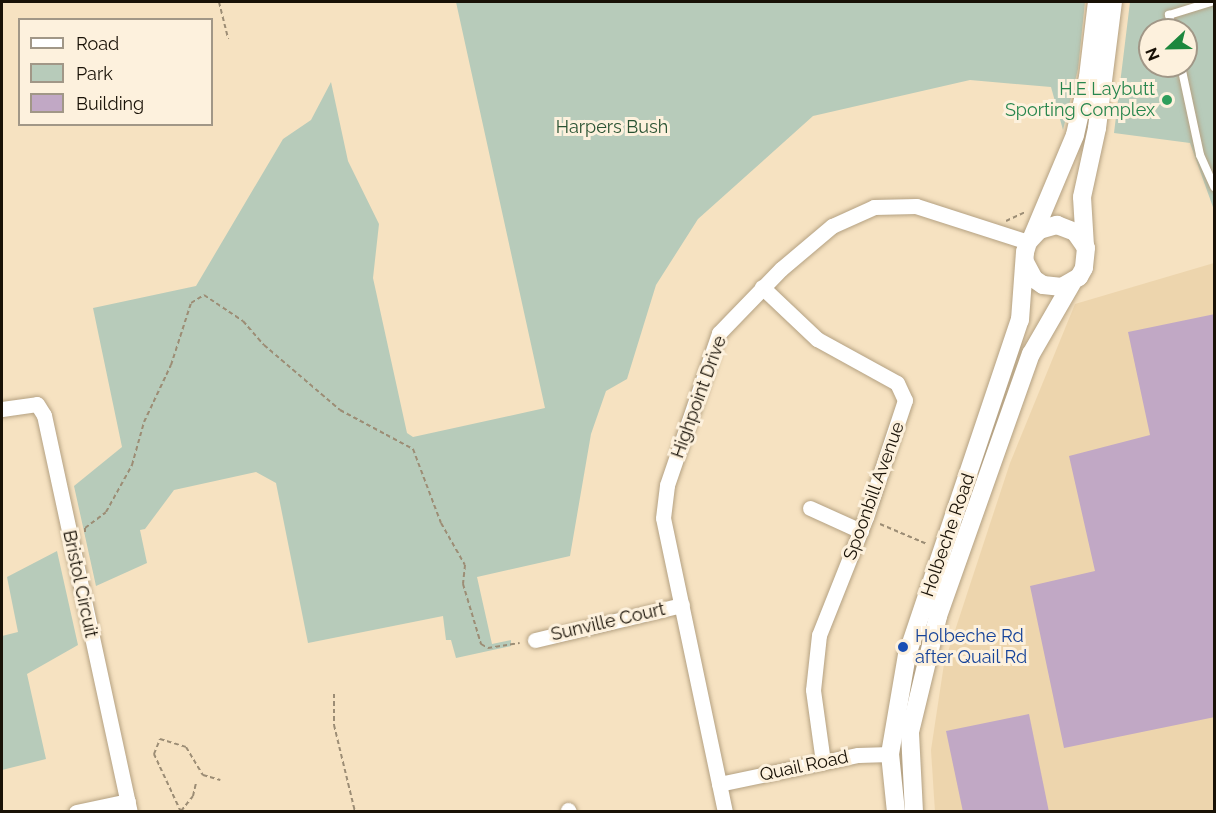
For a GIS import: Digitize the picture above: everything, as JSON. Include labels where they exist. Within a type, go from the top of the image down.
[{"type":"street","points":[[1096,2],[1088,77],[1075,135],[1030,239],[1025,262],[1034,279],[1042,285],[1062,287],[1072,283],[1084,268],[1086,248],[1082,197],[1097,128],[1113,2]]},
{"type":"street","name":"Highpoint Drive","points":[[725,812],[663,518],[667,485],[719,333],[762,287],[832,226],[874,207],[916,207],[1030,239]]},
{"type":"street","points":[[1030,239],[1047,226],[1066,227],[1086,248]]},
{"type":"street","name":"Holbeche Road","points":[[896,812],[890,754],[907,655],[1020,320],[1025,262]]},
{"type":"street","name":"Holbeche Road","points":[[914,812],[910,732],[938,616],[1031,354],[1072,283]]},
{"type":"street","name":"Spoonbill Avenue","points":[[762,287],[817,339],[889,377],[903,391],[904,409],[864,524],[816,650],[814,707],[823,762]]},
{"type":"street","name":"Bristol Circuit","points":[[2,409],[37,404],[44,415],[129,806],[76,812]]},
{"type":"street","points":[[810,508],[864,524]]},
{"type":"street","name":"Sunville Court","points":[[535,640],[682,604]]},
{"type":"street","name":"Quail Road","points":[[719,784],[858,755],[890,754]]},
{"type":"lane","points":[[1170,18],[1169,15],[1211,2]]},
{"type":"lane","points":[[1184,78],[1200,155],[1215,187]]},
{"type":"path","points":[[219,2],[228,39]]},
{"type":"path","points":[[1003,232],[1006,220],[1030,209]]},
{"type":"path","points":[[78,534],[86,532],[85,528],[105,512],[127,475],[191,303],[204,295],[243,321],[264,345],[340,410],[413,449],[441,523],[465,565],[465,592],[481,644],[488,648],[535,640]]},
{"type":"path","points":[[864,524],[932,547]]},
{"type":"path","points":[[334,694],[334,725],[355,812]]},
{"type":"path","points":[[196,783],[193,796],[181,811],[154,754],[160,739],[186,747],[203,775],[220,780]]},
{"type":"shaded area","points":[[1214,263],[1214,811],[935,812],[931,750],[944,664],[1010,463],[1075,304]]},
{"type":"green space","name":"Harpers Bush","points":[[456,2],[1085,2],[1078,69],[1063,130],[1051,87],[970,80],[813,116],[698,219],[656,285],[627,379],[606,391],[591,434],[570,556],[477,577],[492,644],[511,640],[511,646],[456,658],[451,640],[446,640],[443,616],[308,643],[276,483],[256,472],[174,490],[145,529],[140,530],[147,563],[96,586],[74,486],[122,447],[93,308],[196,286],[283,139],[311,120],[331,82],[348,161],[379,224],[373,278],[407,433],[413,437],[545,408]]},
{"type":"green space","name":"H.E Laybutt Sporting Complex","points":[[1130,2],[1214,2],[1214,210],[1190,143],[1114,133]]},
{"type":"green space","points":[[57,551],[78,645],[27,674],[46,759],[2,770],[2,636],[18,632],[7,577]]},
{"type":"building","points":[[1215,314],[1215,717],[1064,748],[1030,586],[1095,571],[1069,456],[1150,435],[1128,332]]},
{"type":"building","points":[[1029,714],[1049,812],[963,812],[946,731]]},
{"type":"place","name":"H.E Laybutt Sporting Complex","points":[[1167,100]]},
{"type":"place","name":"Holbeche Rd after Quail Rd","points":[[903,647]]}]
